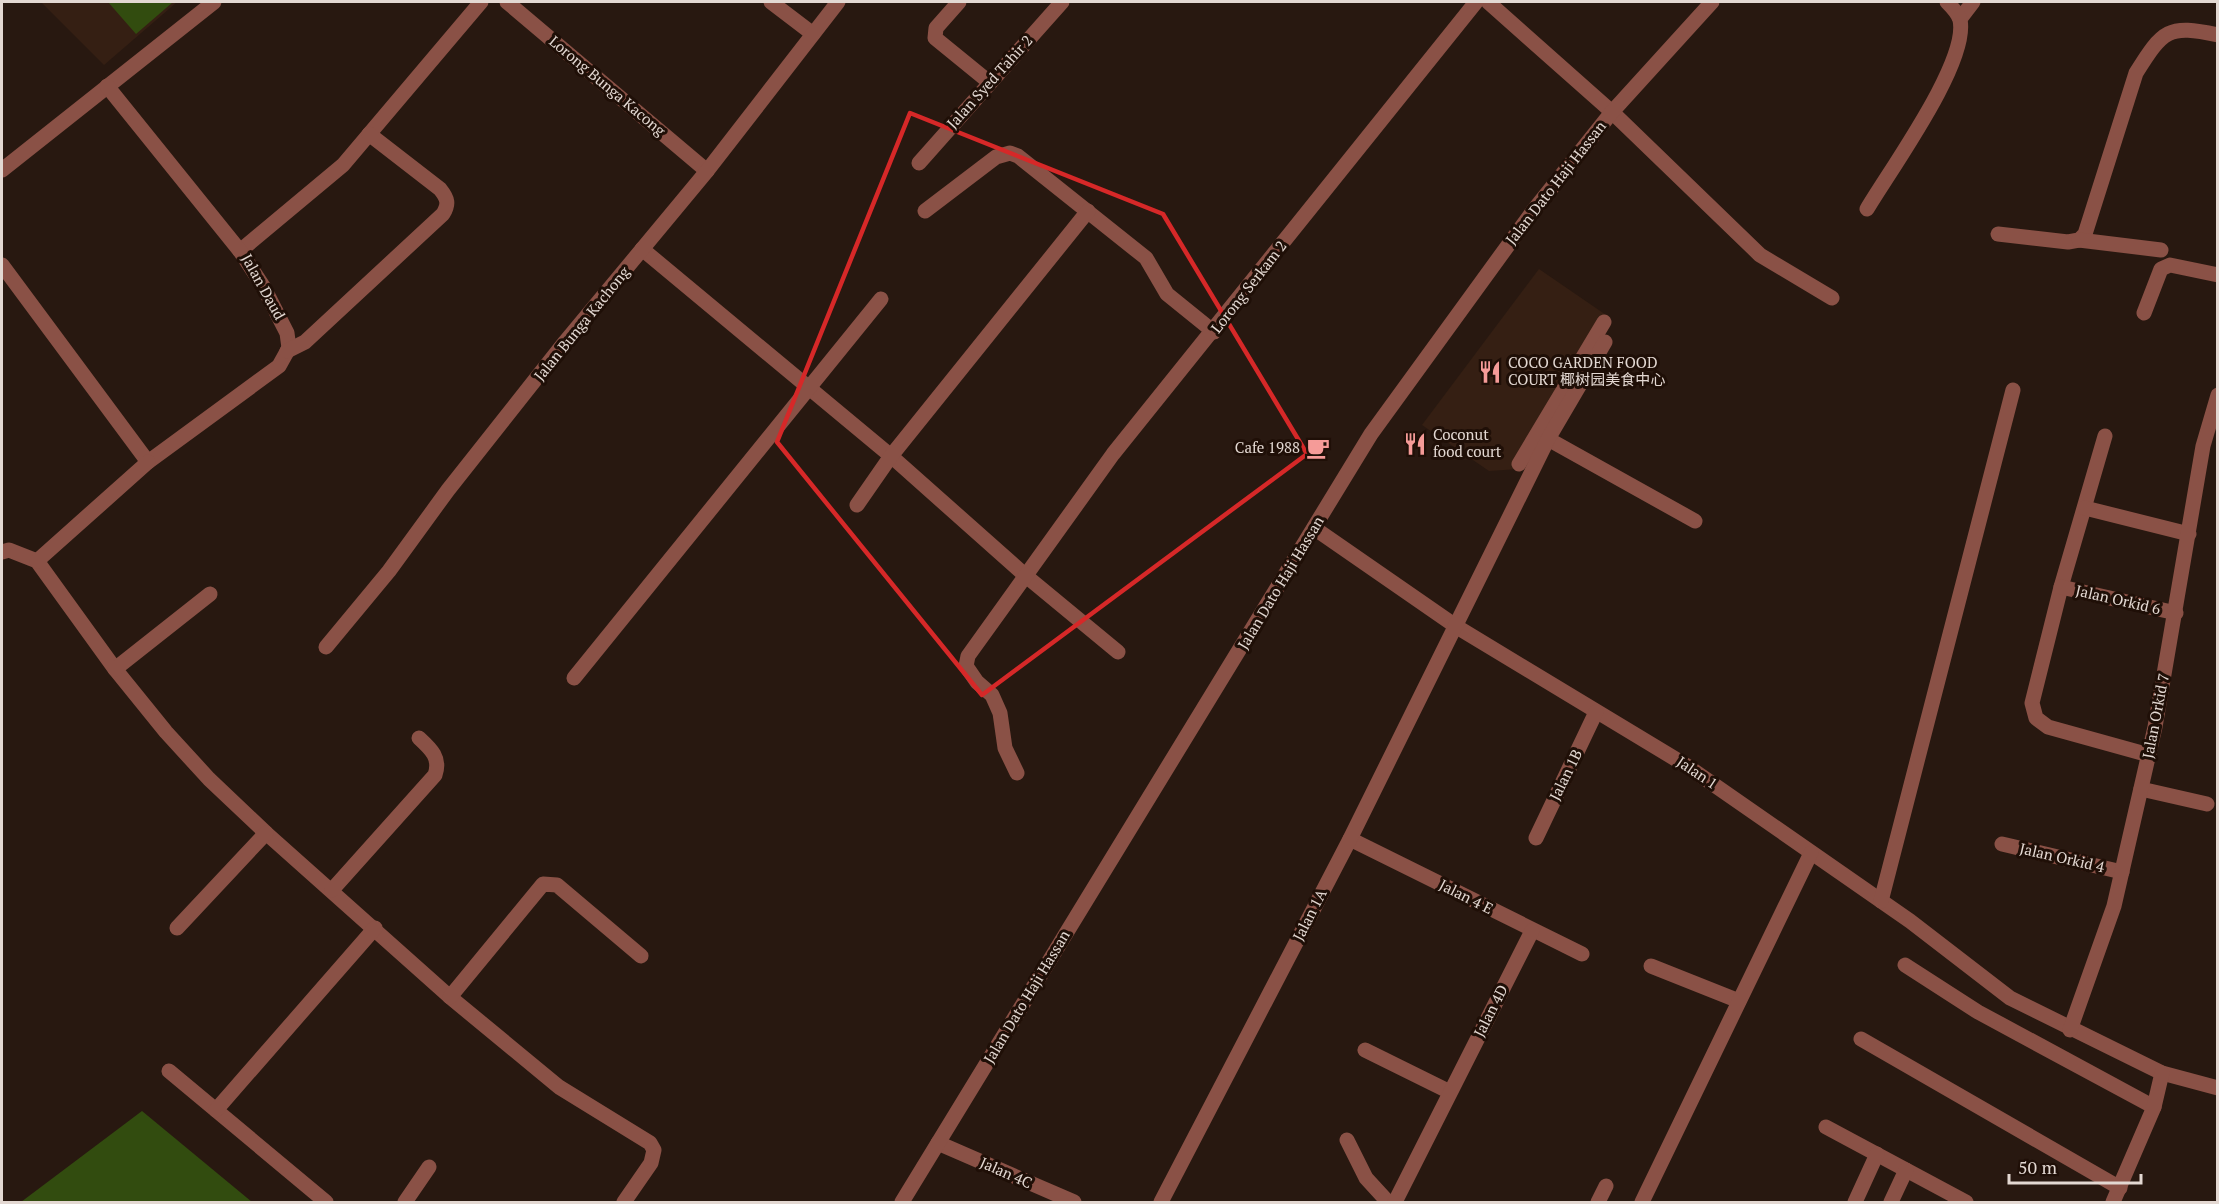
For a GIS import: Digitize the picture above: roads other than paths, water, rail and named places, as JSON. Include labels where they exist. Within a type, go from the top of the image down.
[{"type":"street","points":[[2,170],[213,2]]},
{"type":"street","name":"Jalan Daud","points":[[287,351],[287,333],[281,319],[240,252],[343,165],[481,2]]},
{"type":"street","name":"Lorong Bunga Kacong","points":[[507,2],[707,171]]},
{"type":"street","points":[[771,2],[813,34]]},
{"type":"street","name":"Jalan Bunga Kachong","points":[[326,647],[389,571],[448,490],[565,342],[707,171],[838,2]]},
{"type":"street","points":[[958,2],[936,28],[935,38],[989,82]]},
{"type":"street","name":"Jalan Syed Tahir 2","points":[[919,163],[1062,2]]},
{"type":"street","points":[[1486,2],[1612,112],[1760,255],[1832,297]]},
{"type":"street","name":"Lorong Serkam 2","points":[[1017,772],[1005,748],[1000,713],[992,695],[977,682],[966,666],[968,656],[1113,454],[1486,2]]},
{"type":"street","name":"Jalan Dato Haji Hassan","points":[[903,1203],[1348,469],[1396,395],[1533,211],[1612,112],[1712,2]]},
{"type":"street","points":[[1947,2],[1960,18]]},
{"type":"street","points":[[1867,209],[1947,77],[1956,54],[1960,18],[1973,2]]},
{"type":"street","points":[[2079,240],[2085,234],[2136,73],[2146,57],[2174,30],[2186,28],[2217,35]]},
{"type":"street","points":[[107,86],[240,252]]},
{"type":"street","points":[[37,561],[148,462],[279,366],[287,351],[305,342],[443,214],[448,205],[447,197],[440,189],[369,134]]},
{"type":"street","points":[[925,211],[996,157],[1010,153],[1018,156],[1146,258],[1167,294],[1214,332]]},
{"type":"street","points":[[857,505],[891,456],[1088,212]]},
{"type":"street","points":[[1998,234],[2068,242],[2079,240],[2161,250]]},
{"type":"street","points":[[642,249],[891,456],[1026,576],[1118,652]]},
{"type":"street","points":[[2,265],[148,462]]},
{"type":"street","points":[[2144,313],[2162,269],[2170,265],[2217,274]]},
{"type":"street","points":[[574,678],[881,299]]},
{"type":"street","points":[[1579,375],[1604,322]]},
{"type":"street","points":[[1519,464],[1579,375],[1605,342]]},
{"type":"street","name":"Jalan 1A","points":[[1161,1203],[1350,839],[1457,627],[1579,375]]},
{"type":"street","points":[[1881,901],[2013,390]]},
{"type":"street","name":"Jalan Orkid 7","points":[[2070,1030],[2103,943],[2149,756],[2176,613],[2203,446],[2217,395]]},
{"type":"street","points":[[2105,436],[2061,587],[2032,703],[2036,718],[2048,727],[2149,756]]},
{"type":"street","points":[[1548,439],[1695,520]]},
{"type":"street","points":[[2085,508],[2189,534]]},
{"type":"street","name":"Jalan 1","points":[[1314,528],[1457,627],[1687,766],[1881,901],[2010,998],[2070,1030],[2162,1073],[2217,1088]]},
{"type":"street","points":[[2,552],[9,550],[37,561],[115,669],[166,732],[209,778],[266,833],[450,997],[559,1087],[651,1143],[654,1150],[651,1163],[624,1203]]},
{"type":"street","name":"Jalan Orkid 6","points":[[2061,587],[2176,613]]},
{"type":"street","points":[[115,669],[210,594]]},
{"type":"street","name":"Jalan 1B","points":[[1536,838],[1596,712]]},
{"type":"street","points":[[332,890],[435,775],[437,760],[433,751],[419,738]]},
{"type":"street","points":[[2141,789],[2207,804]]},
{"type":"street","points":[[177,928],[266,833]]},
{"type":"street","name":"Jalan 4 E","points":[[1350,839],[1582,954]]},
{"type":"street","name":"Jalan Orkid 4","points":[[2002,844],[2122,872]]},
{"type":"street","points":[[1642,1203],[1811,852]]},
{"type":"street","points":[[450,997],[543,884],[556,885],[641,956]]},
{"type":"street","points":[[216,1110],[375,928]]},
{"type":"street","name":"Jalan 4D","points":[[1395,1203],[1532,931]]},
{"type":"street","points":[[1905,965],[1978,1012],[2154,1107]]},
{"type":"street","points":[[1651,966],[1739,1001]]},
{"type":"street","points":[[1861,1039],[2120,1188]]},
{"type":"street","points":[[1365,1050],[1450,1092]]},
{"type":"street","points":[[169,1071],[326,1203]]},
{"type":"street","points":[[2113,1203],[2154,1107],[2162,1073]]},
{"type":"street","points":[[1826,1127],[1966,1203]]},
{"type":"street","points":[[1347,1140],[1366,1178],[1388,1203]]},
{"type":"street","name":"Jalan 4C","points":[[938,1143],[1074,1203]]},
{"type":"street","points":[[1855,1203],[1878,1154]]},
{"type":"street","points":[[405,1203],[429,1167]]},
{"type":"street","points":[[1891,1203],[1906,1170]]},
{"type":"street","points":[[1598,1203],[1606,1186]]},
{"type":"place","name":"COCO GARDEN FOOD COURT 椰树园美食中心","points":[[1490,372]]},
{"type":"place","name":"Coconut food court","points":[[1415,444]]},
{"type":"place","name":"Cafe 1988","points":[[1318,448]]}]
